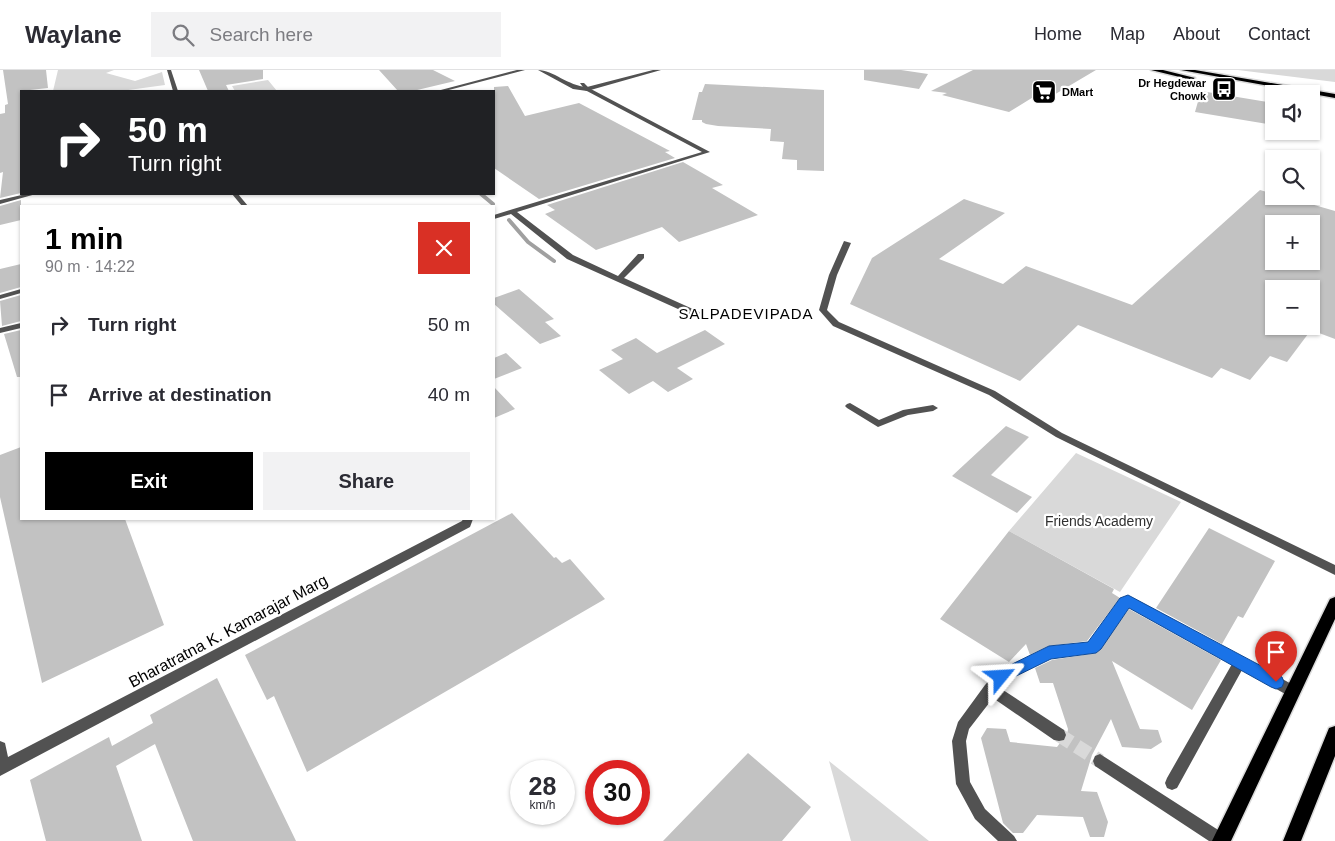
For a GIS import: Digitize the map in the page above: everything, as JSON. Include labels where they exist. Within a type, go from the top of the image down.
[{"type":"main road","points":[[1154,70],[1265,91]]},
{"type":"main road","points":[[1184,70],[1335,96]]},
{"type":"main road","points":[[1320,100],[1335,102]]},
{"type":"main road","points":[[1221,841],[1335,603]]},
{"type":"main road","points":[[1292,841],[1335,734]]},
{"type":"street","points":[[169,70],[176,90]]},
{"type":"street","points":[[445,90],[523,70]]},
{"type":"street","points":[[507,75],[542,70],[575,88],[655,70]]},
{"type":"street","points":[[495,217],[708,152],[585,86],[551,70]]},
{"type":"street","points":[[585,86],[643,70]]},
{"type":"street","points":[[560,80],[567,79]]},
{"type":"street","points":[[457,90],[468,85]]},
{"type":"street","points":[[0,202],[29,195]]},
{"type":"street","points":[[235,195],[244,205]]},
{"type":"street","points":[[512,211],[570,257],[701,316]]},
{"type":"street","points":[[847,243],[833,275],[823,310],[836,324],[992,393],[1059,435],[1335,570]]},
{"type":"street","points":[[619,279],[641,256]]},
{"type":"street","points":[[0,296],[20,291]]},
{"type":"street","points":[[0,331],[20,325]]},
{"type":"street","points":[[850,406],[878,424],[906,412],[933,408]]},
{"type":"street","name":"Bharatratna K. Kamarajar Marg","points":[[2,768],[466,524],[468,520]]},
{"type":"street","points":[[1009,841],[980,814],[964,784],[959,741],[963,726],[1001,677],[1049,653],[1091,648],[1096,644],[1125,602],[1128,601],[1292,691]]},
{"type":"street","points":[[1172,783],[1240,662]]},
{"type":"street","points":[[990,689],[1059,735]]},
{"type":"street","points":[[0,748],[2,768]]},
{"type":"street","points":[[1100,761],[1221,841]]},
{"type":"green space","points":[[58,70],[114,70],[106,73],[135,81],[162,72],[165,85],[128,90],[53,90]]},
{"type":"green space","points":[[1238,70],[1335,70],[1335,82]]},
{"type":"green space","points":[[268,80],[276,90],[234,90],[232,86]]},
{"type":"green space","name":"Friends Academy","points":[[1076,453],[1181,502],[1120,592],[1009,531]]},
{"type":"green space","points":[[829,761],[929,841],[851,841]]},
{"type":"building","points":[[3,70],[46,70],[48,88],[20,90],[20,193],[0,198],[3,172],[0,173],[0,114],[5,113],[5,105],[8,104]]},
{"type":"building","points":[[199,70],[263,70],[263,79],[226,85],[228,90],[208,90]]},
{"type":"building","points":[[379,70],[433,70],[455,81],[417,90],[397,90]]},
{"type":"building","points":[[864,70],[901,70],[928,74],[919,89],[864,80]]},
{"type":"building","points":[[973,70],[1096,70],[1047,99],[1035,96],[1009,112],[942,95],[947,93],[931,91]]},
{"type":"building","points":[[705,84],[824,90],[824,171],[797,170],[797,160],[782,159],[784,142],[770,141],[771,129],[718,126],[706,124],[702,120],[692,120],[699,92],[702,92]]},
{"type":"building","points":[[508,86],[525,116],[579,103],[670,151],[665,152],[675,158],[539,199],[495,169],[494,87]]},
{"type":"building","points":[[1201,91],[1265,102],[1265,124],[1195,112]]},
{"type":"building","points":[[683,162],[723,185],[712,188],[758,215],[679,242],[662,227],[596,250],[545,214],[555,210],[547,205]]},
{"type":"building","points":[[1260,190],[1265,191],[1265,205],[1314,205],[1335,211],[1335,339],[1320,333],[1320,280],[1265,280],[1265,335],[1307,335],[1287,362],[1270,356],[1250,380],[1221,368],[1212,378],[1078,325],[1020,381],[850,304],[872,258],[964,199],[1005,213],[939,259],[1003,284],[1026,266],[1132,305]]},
{"type":"building","points":[[21,200],[20,220],[0,225],[0,206]]},
{"type":"building","points":[[20,264],[20,287],[0,293],[0,269]]},
{"type":"building","points":[[519,289],[554,319],[545,322],[561,336],[540,344],[495,305],[495,298]]},
{"type":"building","points":[[20,295],[20,321],[2,326],[0,301]]},
{"type":"building","points":[[20,330],[20,377],[17,377],[4,334]]},
{"type":"building","points":[[705,330],[725,344],[677,368],[693,379],[668,392],[653,381],[629,394],[599,370],[623,359],[611,350],[636,338],[657,353]]},
{"type":"building","points":[[506,353],[522,368],[495,379],[495,358]]},
{"type":"building","points":[[495,388],[515,409],[495,418]]},
{"type":"building","points":[[1006,426],[1029,437],[991,475],[1032,497],[1017,513],[952,476]]},
{"type":"building","points":[[20,447],[20,520],[125,520],[164,625],[42,683],[0,497],[0,455]]},
{"type":"building","points":[[512,513],[554,558],[556,557],[562,563],[570,559],[605,599],[307,772],[274,696],[267,700],[245,655]]},
{"type":"building","points":[[1209,528],[1275,561],[1243,618],[1238,616],[1222,644],[1156,608]]},
{"type":"building","points":[[1009,531],[1114,589],[1112,593],[1120,598],[1087,641],[1049,646],[1030,655],[1026,644],[1009,662],[940,619]]},
{"type":"building","points":[[1129,609],[1221,660],[1192,710],[1112,661],[1140,729],[1158,730],[1162,742],[1151,749],[1122,747],[1111,719],[1092,755],[1081,791],[1097,792],[1108,822],[1104,837],[1090,837],[1083,817],[1037,815],[1023,833],[1013,833],[1003,823],[981,738],[987,728],[1006,729],[1010,742],[1057,747],[1060,743],[1066,741],[1068,729],[1053,683],[1040,683],[1035,668],[1052,660],[1096,653]]},
{"type":"building","points":[[217,678],[296,841],[193,841],[155,744],[116,766],[142,841],[46,841],[30,780],[109,737],[112,746],[153,723],[150,715]]},
{"type":"building","points":[[748,753],[811,807],[782,841],[663,841]]},
{"type":"waterway","points":[[482,195],[493,204]]},
{"type":"waterway","points":[[509,220],[528,242],[554,261]]},
{"type":"tunnel","points":[[1059,735],[1100,761]]},
{"type":"place","name":"Dr Hegdewar Chowk","points":[[1224,89]]},
{"type":"place","name":"DMart","points":[[1044,92]]},
{"type":"district","name":"SALPADEVIPADA","points":[[746,313]]},
{"type":"route","points":[[1001,677],[1057,650],[1091,648],[1096,644],[1125,602],[1128,601],[1276,682]]}]
